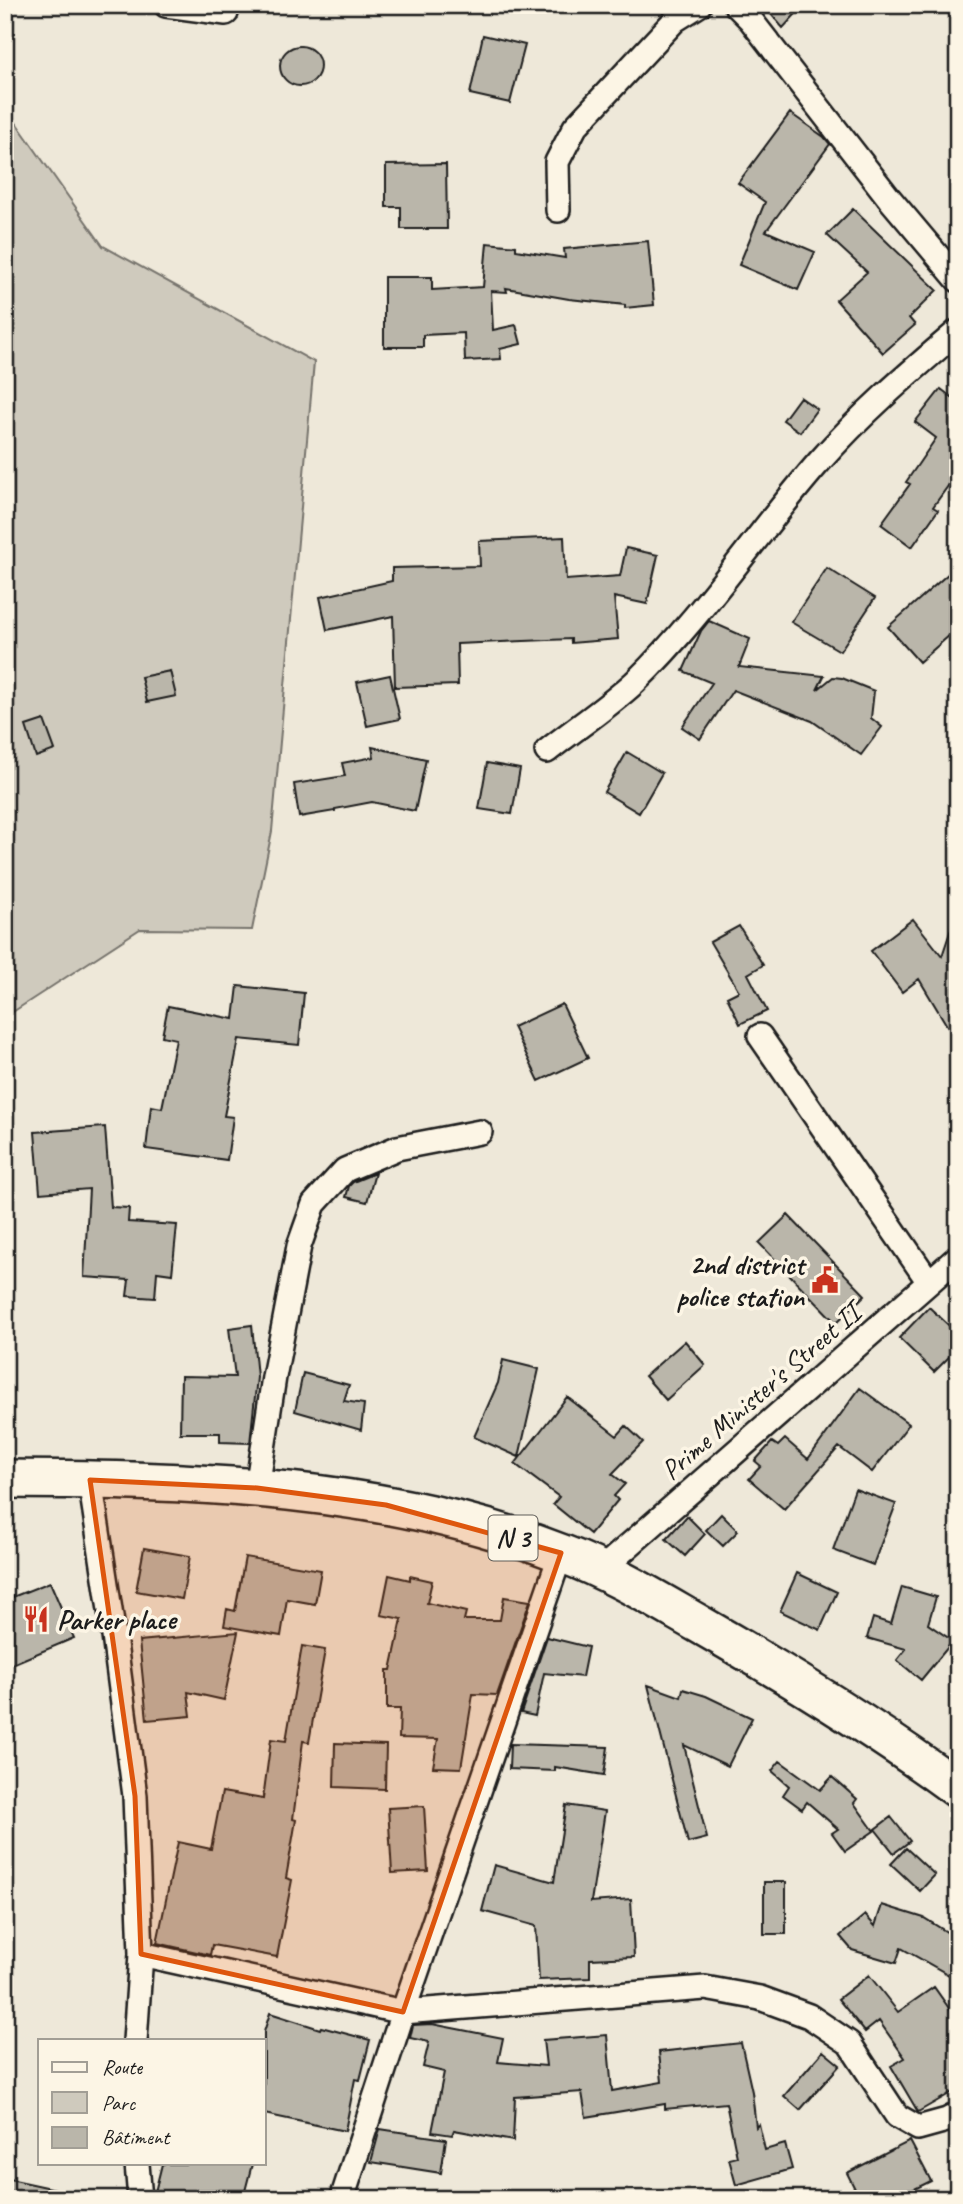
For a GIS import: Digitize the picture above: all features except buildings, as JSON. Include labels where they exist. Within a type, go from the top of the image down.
[{"type":"highway","name":"N 3","points":[[5,1479],[257,1488],[386,1505],[477,1526],[561,1553],[601,1569],[761,1659],[896,1743],[958,1789]]},
{"type":"street","points":[[166,5],[226,13]]},
{"type":"street","points":[[558,210],[557,162],[575,127],[674,20],[699,5]]},
{"type":"street","points":[[736,5],[750,19],[888,198],[958,280]]},
{"type":"street","points":[[547,751],[634,682],[706,605],[770,520],[820,461],[880,397],[958,331]]},
{"type":"street","points":[[760,1036],[929,1282]]},
{"type":"street","points":[[257,1488],[274,1377],[299,1246],[314,1204],[345,1170],[397,1148],[480,1132]]},
{"type":"street","name":"Prime Minister's Street II","points":[[601,1569],[958,1257]]},
{"type":"street","points":[[90,1480],[135,1796],[141,1954],[135,2039]]},
{"type":"street","points":[[342,2199],[403,2012],[561,1553]]},
{"type":"street","points":[[141,1954],[403,2012],[705,1988],[760,1998],[809,2016],[849,2043],[897,2116],[918,2128],[958,2114]]},
{"type":"street","points":[[137,2166],[140,2199]]},
{"type":"highlighted area","points":[[90,1480],[257,1488],[386,1505],[561,1553],[403,2012],[141,1954],[135,1796]]},
{"type":"green space","points":[[5,107],[103,246],[314,362],[272,831],[252,930],[140,929],[5,1017]]},
{"type":"place","name":"2nd district police station","points":[[825,1280]]},
{"type":"place","name":"Parker place","points":[[36,1619]]}]
